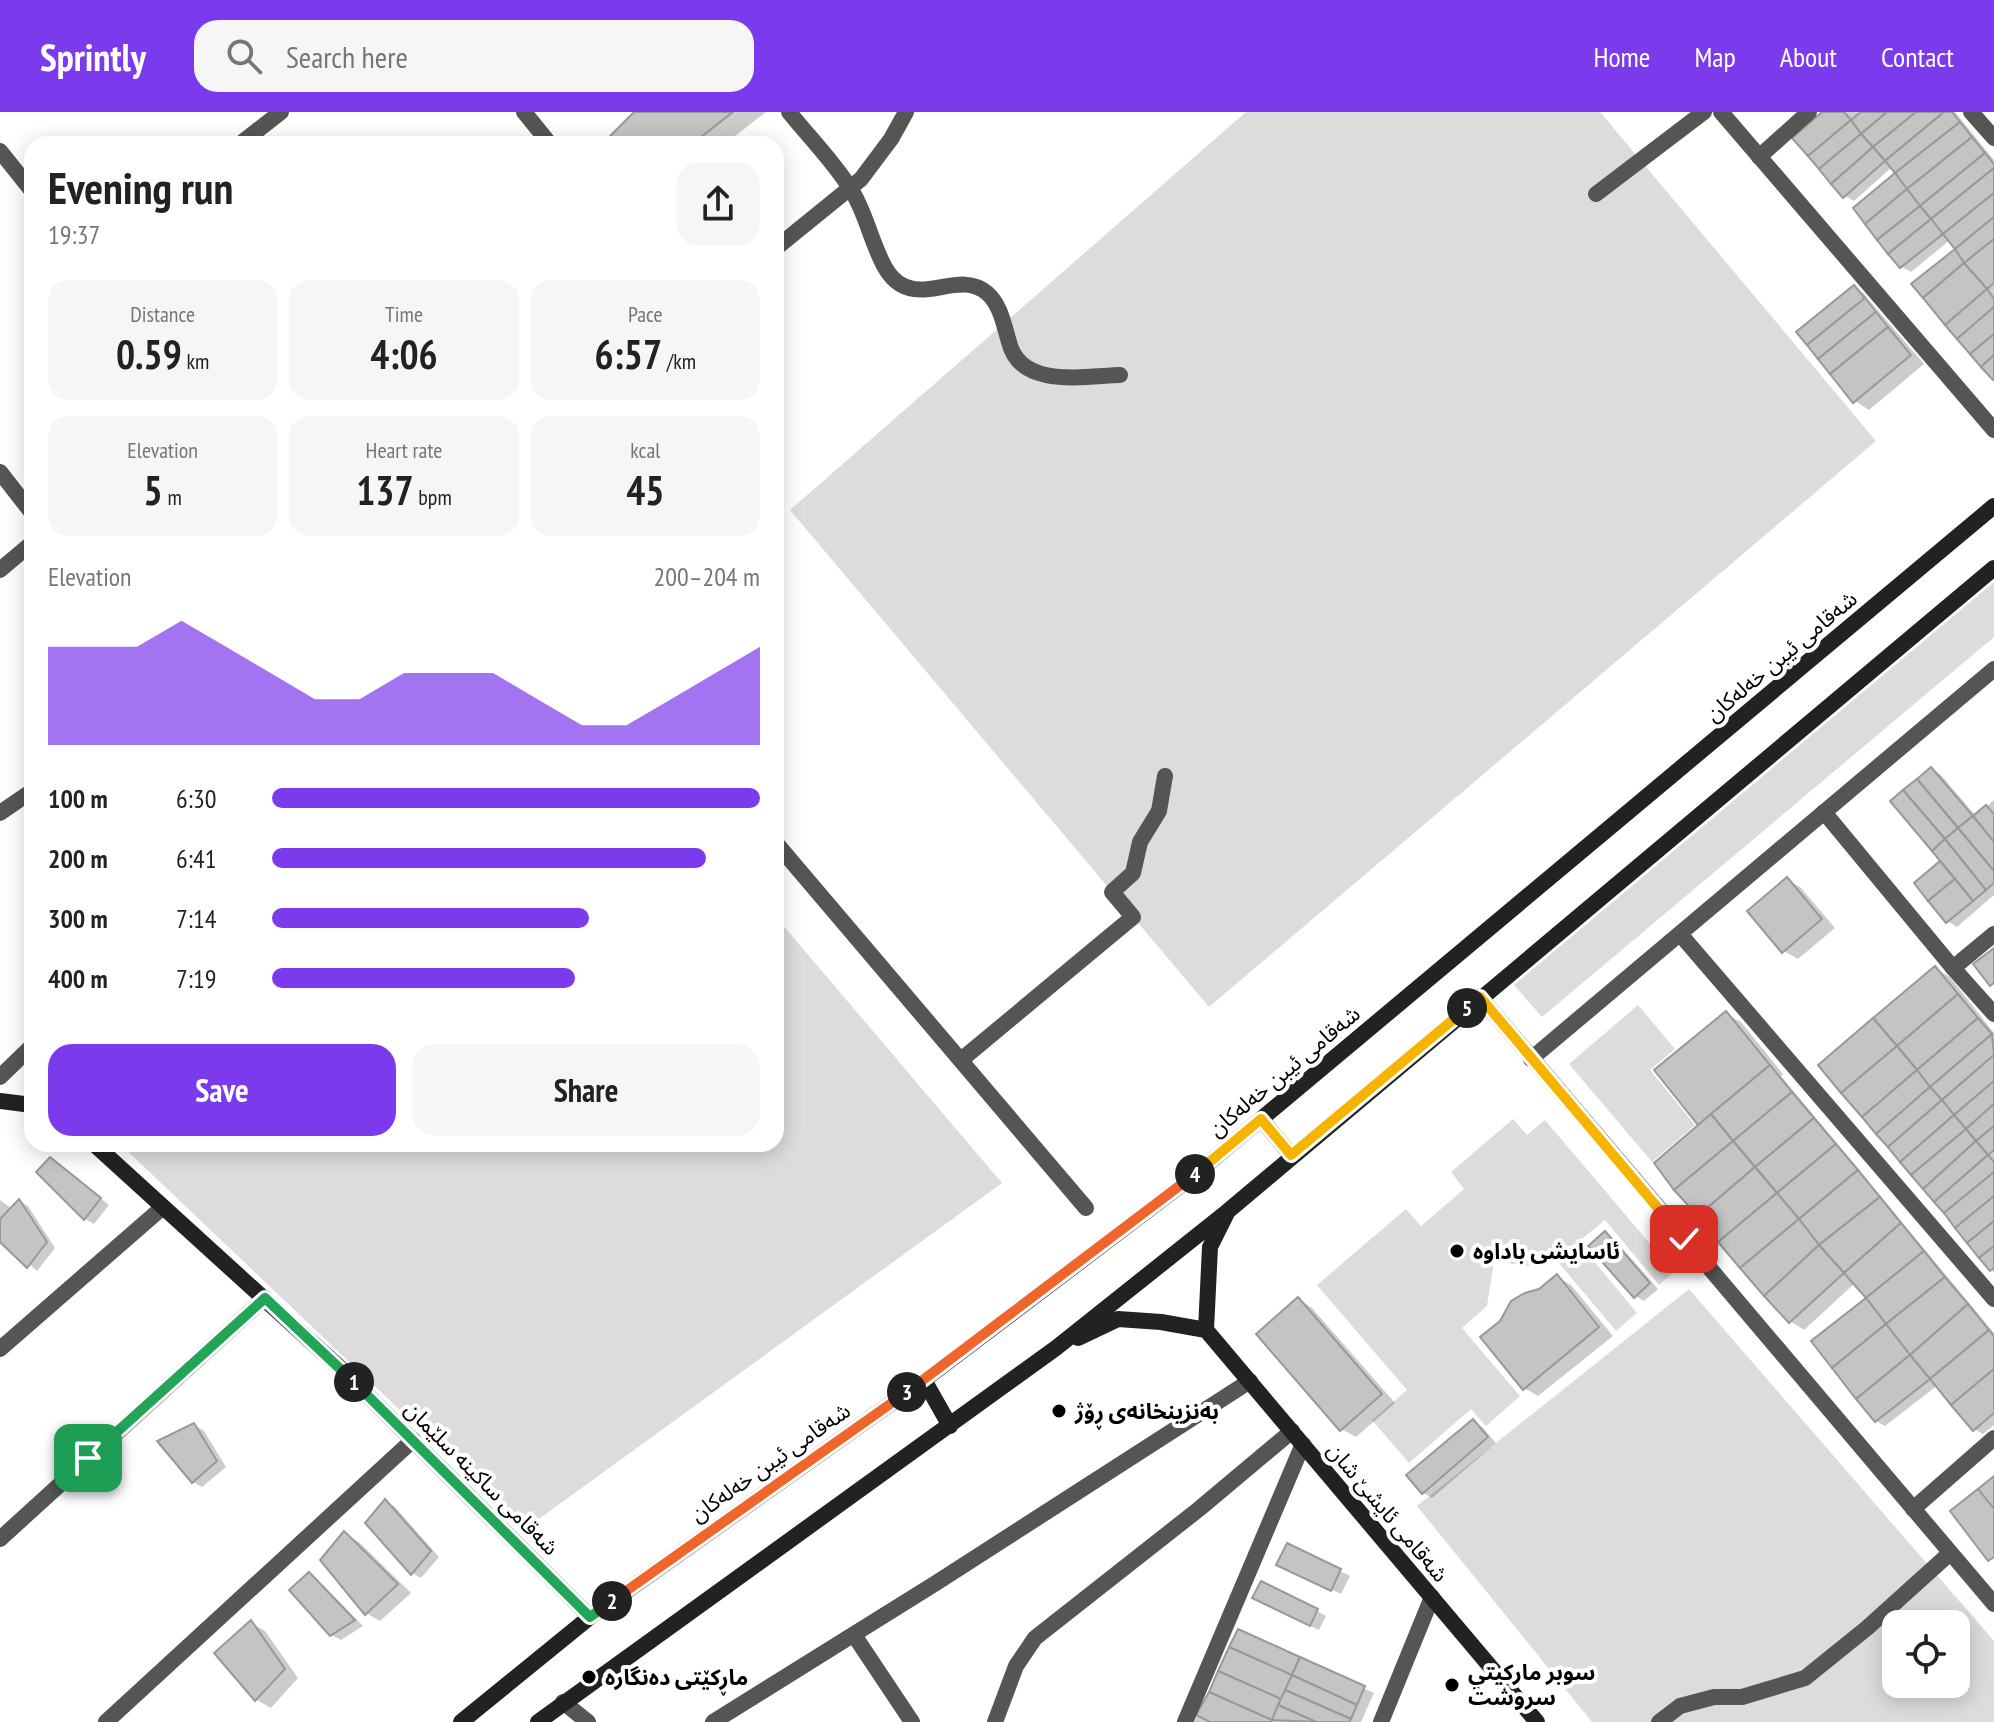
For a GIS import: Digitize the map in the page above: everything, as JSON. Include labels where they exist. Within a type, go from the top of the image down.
[{"type":"main road","name":"شەقامی ئیبن خەلەکان","points":[[461,1722],[590,1617],[924,1380],[1123,1231],[1994,506]]},
{"type":"main road","points":[[538,1722],[1056,1348],[1228,1211],[1994,568]]},
{"type":"main road","points":[[0,1101],[24,1104]]},
{"type":"main road","points":[[1261,1119],[1291,1155]]},
{"type":"main road","name":"شەقامی ساکینە سلێمان","points":[[103,1152],[265,1298],[590,1617]]},
{"type":"main road","points":[[1056,1348],[1118,1319],[1206,1330],[1210,1247],[1228,1211]]},
{"type":"main road","name":"شەقامی ئایشێ شان","points":[[1206,1330],[1537,1722]]},
{"type":"main road","points":[[924,1380],[950,1426]]},
{"type":"street","points":[[250,136],[281,112]]},
{"type":"street","points":[[524,112],[544,136]]},
{"type":"street","points":[[789,112],[851,188],[887,271],[900,284],[917,290],[964,283],[978,287],[990,295],[1005,322],[1009,347],[1018,361],[1031,371],[1050,376],[1120,375]]},
{"type":"street","points":[[784,242],[851,188],[891,139],[906,112]]},
{"type":"street","points":[[1596,194],[1704,112]]},
{"type":"street","points":[[1721,112],[1994,430]]},
{"type":"street","points":[[1759,157],[1809,112]]},
{"type":"street","points":[[1971,112],[1994,138]]},
{"type":"street","points":[[0,151],[24,181]]},
{"type":"street","points":[[0,472],[24,503]]},
{"type":"street","points":[[0,570],[24,550]]},
{"type":"street","points":[[1531,1059],[1994,669]]},
{"type":"street","points":[[961,1060],[1133,917],[1112,892],[1133,873],[1140,842],[1159,811],[1165,776]]},
{"type":"street","points":[[0,813],[24,796]]},
{"type":"street","points":[[1824,812],[1994,1014]]},
{"type":"street","points":[[784,852],[1086,1208]]},
{"type":"street","points":[[1680,934],[1994,1299]]},
{"type":"street","points":[[1953,968],[1994,934]]},
{"type":"street","points":[[1480,997],[1994,1604]]},
{"type":"street","points":[[0,1077],[24,1054]]},
{"type":"street","points":[[0,1349],[163,1207]]},
{"type":"street","points":[[0,1539],[265,1298]]},
{"type":"street","points":[[713,1722],[1250,1381]]},
{"type":"street","points":[[995,1722],[1016,1666],[1035,1638],[1199,1509],[1297,1438]]},
{"type":"street","points":[[1185,1722],[1297,1438]]},
{"type":"street","points":[[1913,1509],[1994,1438]]},
{"type":"street","points":[[106,1722],[413,1440]]},
{"type":"street","points":[[1659,1722],[1680,1706],[1714,1697],[1742,1697],[1805,1678],[1867,1628],[1949,1554]]},
{"type":"street","points":[[1381,1722],[1432,1597]]},
{"type":"street","points":[[854,1635],[912,1722]]},
{"type":"street","points":[[563,1702],[588,1722]]},
{"type":"shaded area","points":[[1246,112],[1600,112],[1876,441],[1209,1007],[790,510]]},
{"type":"shaded area","points":[[1994,582],[1994,637],[1542,1017],[1514,985]]},
{"type":"shaded area","points":[[784,926],[1002,1183],[525,1529],[128,1152],[784,1152]]},
{"type":"shaded area","points":[[1638,1005],[1675,1049],[1650,1070],[1695,1125],[1652,1162],[1569,1064]]},
{"type":"shaded area","points":[[1513,1119],[1527,1135],[1545,1120],[1674,1272],[1659,1285],[1605,1220],[1578,1242],[1637,1313],[1616,1331],[1548,1250],[1528,1266],[1494,1261],[1487,1306],[1462,1328],[1520,1396],[1486,1426],[1471,1409],[1409,1463],[1372,1420],[1407,1390],[1317,1285],[1406,1209],[1421,1226],[1464,1189],[1451,1172]]},
{"type":"shaded area","points":[[1689,1289],[1967,1610],[1882,1610],[1882,1698],[1970,1698],[1970,1613],[1994,1641],[1994,1722],[1592,1722],[1417,1506]]},
{"type":"building","points":[[634,112],[733,112],[702,136],[610,136]]},
{"type":"building","points":[[1822,112],[1844,112],[1851,120],[1808,156],[1792,138]]},
{"type":"building","points":[[1861,112],[1887,112],[1861,134],[1851,120]]},
{"type":"building","points":[[1887,112],[1916,112],[1873,147],[1861,134]]},
{"type":"building","points":[[1916,112],[1944,112],[1885,161],[1873,147]]},
{"type":"building","points":[[1944,112],[1952,112],[1960,122],[1895,173],[1885,161]]},
{"type":"building","points":[[1851,120],[1861,134],[1819,169],[1808,156]]},
{"type":"building","points":[[1960,122],[1972,137],[1907,189],[1895,173]]},
{"type":"building","points":[[1861,134],[1873,147],[1831,184],[1819,169]]},
{"type":"building","points":[[1972,137],[1985,153],[1920,206],[1907,189]]},
{"type":"building","points":[[1873,147],[1885,161],[1843,198],[1831,184]]},
{"type":"building","points":[[1985,153],[1994,168],[1931,219],[1920,206]]},
{"type":"building","points":[[1994,168],[1994,193],[1943,234],[1931,219]]},
{"type":"building","points":[[1895,173],[1907,189],[1865,224],[1853,208]]},
{"type":"building","points":[[1907,189],[1920,206],[1877,240],[1865,224]]},
{"type":"building","points":[[1994,193],[1994,217],[1955,249],[1943,234]]},
{"type":"building","points":[[1920,206],[1931,219],[1888,254],[1877,240]]},
{"type":"building","points":[[1994,217],[1994,239],[1964,263],[1955,249]]},
{"type":"building","points":[[1931,219],[1943,234],[1900,268],[1888,254]]},
{"type":"building","points":[[1994,239],[1994,283],[1987,289],[1964,263]]},
{"type":"building","points":[[1955,249],[1964,263],[1923,298],[1911,284]]},
{"type":"building","points":[[1964,263],[1987,289],[1945,325],[1923,298]]},
{"type":"building","points":[[1854,285],[1865,298],[1807,345],[1796,332]]},
{"type":"building","points":[[1987,289],[1994,299],[1994,307],[1957,339],[1945,325]]},
{"type":"building","points":[[1865,298],[1876,312],[1818,359],[1807,345]]},
{"type":"building","points":[[1994,307],[1994,334],[1970,354],[1957,339]]},
{"type":"building","points":[[1876,312],[1888,327],[1830,374],[1818,359]]},
{"type":"building","points":[[1888,327],[1911,355],[1853,403],[1830,374]]},
{"type":"building","points":[[1994,334],[1994,355],[1981,367],[1970,354]]},
{"type":"building","points":[[1994,355],[1994,379],[1993,380],[1981,367]]},
{"type":"building","points":[[1931,767],[1973,816],[1958,828],[1917,779]]},
{"type":"building","points":[[1917,779],[1958,828],[1945,839],[1903,790]]},
{"type":"building","points":[[1903,790],[1945,839],[1932,851],[1890,801]]},
{"type":"building","points":[[1986,805],[1994,814],[1994,842],[1973,816]]},
{"type":"building","points":[[1973,816],[1994,842],[1994,871],[1958,828]]},
{"type":"building","points":[[1958,828],[1994,871],[1994,883],[1986,890],[1945,839]]},
{"type":"building","points":[[1945,839],[1986,890],[1973,901],[1932,851]]},
{"type":"building","points":[[1940,861],[1955,879],[1928,901],[1914,883]]},
{"type":"building","points":[[1787,877],[1822,919],[1782,953],[1747,911]]},
{"type":"building","points":[[1955,879],[1973,901],[1946,923],[1928,901]]},
{"type":"building","points":[[1994,948],[1994,983],[1990,986],[1973,964]]},
{"type":"building","points":[[1935,966],[1958,994],[1897,1046],[1873,1018]]},
{"type":"building","points":[[1958,994],[1978,1018],[1917,1070],[1897,1046]]},
{"type":"building","points":[[1726,1011],[1770,1065],[1698,1125],[1654,1070]]},
{"type":"building","points":[[1873,1018],[1897,1046],[1841,1093],[1818,1065]]},
{"type":"building","points":[[1978,1018],[1992,1034],[1930,1087],[1917,1070]]},
{"type":"building","points":[[1992,1034],[1994,1055],[1942,1100],[1930,1087]]},
{"type":"building","points":[[1897,1046],[1917,1070],[1862,1117],[1841,1093]]},
{"type":"building","points":[[1994,1055],[1994,1081],[1954,1115],[1942,1100]]},
{"type":"building","points":[[1770,1065],[1792,1092],[1733,1141],[1711,1114]]},
{"type":"building","points":[[1917,1070],[1930,1087],[1876,1134],[1862,1117]]},
{"type":"building","points":[[1994,1081],[1994,1104],[1966,1129],[1954,1115]]},
{"type":"building","points":[[1930,1087],[1942,1100],[1888,1147],[1876,1134]]},
{"type":"building","points":[[1792,1092],[1814,1118],[1755,1167],[1733,1141]]},
{"type":"building","points":[[1942,1100],[1954,1115],[1900,1162],[1888,1147]]},
{"type":"building","points":[[1994,1104],[1994,1126],[1976,1141],[1966,1129]]},
{"type":"building","points":[[1711,1114],[1733,1141],[1674,1190],[1654,1163]]},
{"type":"building","points":[[1954,1115],[1966,1129],[1911,1175],[1900,1162]]},
{"type":"building","points":[[1814,1118],[1836,1144],[1777,1193],[1755,1167]]},
{"type":"building","points":[[1994,1126],[1994,1150],[1988,1155],[1976,1141]]},
{"type":"building","points":[[1966,1129],[1976,1141],[1923,1189],[1911,1175]]},
{"type":"building","points":[[1733,1141],[1755,1167],[1698,1216],[1674,1190]]},
{"type":"building","points":[[1976,1141],[1988,1155],[1934,1202],[1923,1189]]},
{"type":"building","points":[[1836,1144],[1858,1170],[1799,1219],[1777,1193]]},
{"type":"building","points":[[1988,1155],[1994,1162],[1994,1172],[1944,1213],[1934,1202]]},
{"type":"building","points":[[50,1157],[101,1198],[84,1220],[36,1172]]},
{"type":"building","points":[[1755,1167],[1777,1193],[1718,1242],[1698,1216]]},
{"type":"building","points":[[1858,1170],[1880,1197],[1819,1245],[1799,1219]]},
{"type":"building","points":[[1994,1172],[1994,1196],[1955,1228],[1944,1213]]},
{"type":"building","points":[[1777,1193],[1799,1219],[1740,1268],[1718,1242]]},
{"type":"building","points":[[1994,1196],[1994,1221],[1967,1243],[1955,1228]]},
{"type":"building","points":[[1880,1197],[1901,1223],[1844,1273],[1819,1245]]},
{"type":"building","points":[[19,1199],[47,1242],[27,1268],[0,1242],[0,1219]]},
{"type":"building","points":[[1799,1219],[1819,1245],[1764,1296],[1740,1268]]},
{"type":"building","points":[[1994,1221],[1994,1246],[1979,1258],[1967,1243]]},
{"type":"building","points":[[1901,1223],[1924,1251],[1866,1298],[1844,1273]]},
{"type":"building","points":[[1605,1231],[1650,1283],[1634,1298],[1588,1246]]},
{"type":"building","points":[[1819,1245],[1844,1273],[1789,1323],[1764,1296]]},
{"type":"building","points":[[1994,1246],[1994,1268],[1990,1271],[1979,1258]]},
{"type":"building","points":[[1924,1251],[1945,1277],[1886,1324],[1866,1298]]},
{"type":"building","points":[[1557,1274],[1599,1327],[1523,1390],[1480,1337],[1500,1321],[1511,1301],[1539,1289]]},
{"type":"building","points":[[1945,1277],[1968,1304],[1910,1355],[1886,1324]]},
{"type":"building","points":[[1298,1297],[1382,1394],[1340,1431],[1256,1334]]},
{"type":"building","points":[[1866,1298],[1886,1324],[1832,1368],[1811,1341]]},
{"type":"building","points":[[1968,1304],[1989,1330],[1930,1379],[1910,1355]]},
{"type":"building","points":[[1886,1324],[1910,1355],[1856,1399],[1832,1368]]},
{"type":"building","points":[[1989,1330],[1994,1336],[1994,1369],[1951,1405],[1930,1379]]},
{"type":"building","points":[[1910,1355],[1930,1379],[1875,1422],[1856,1399]]},
{"type":"building","points":[[1994,1369],[1994,1413],[1973,1431],[1951,1405]]},
{"type":"building","points":[[1473,1419],[1488,1437],[1422,1494],[1406,1475]]},
{"type":"building","points":[[194,1423],[217,1461],[192,1483],[157,1441]]},
{"type":"building","points":[[1994,1476],[1994,1509],[1978,1489]]},
{"type":"building","points":[[1978,1489],[1994,1509],[1994,1557],[1988,1561],[1950,1511]]},
{"type":"building","points":[[385,1499],[431,1551],[411,1575],[365,1523]]},
{"type":"building","points":[[344,1531],[398,1584],[365,1615],[320,1560]]},
{"type":"building","points":[[1287,1543],[1341,1569],[1331,1591],[1276,1565]]},
{"type":"building","points":[[309,1572],[355,1620],[330,1636],[289,1590]]},
{"type":"building","points":[[1261,1581],[1318,1609],[1310,1626],[1252,1598]]},
{"type":"building","points":[[251,1620],[285,1669],[255,1701],[214,1653]]},
{"type":"building","points":[[1238,1629],[1300,1657],[1292,1675],[1229,1647]]},
{"type":"building","points":[[1229,1647],[1292,1675],[1281,1699],[1218,1671]]},
{"type":"building","points":[[1300,1657],[1365,1686],[1357,1705],[1292,1675]]},
{"type":"building","points":[[1218,1671],[1281,1699],[1272,1720],[1209,1692]]},
{"type":"building","points":[[1292,1675],[1357,1705],[1351,1719],[1285,1690]]},
{"type":"building","points":[[1285,1690],[1351,1719],[1349,1722],[1316,1722],[1278,1705]]},
{"type":"building","points":[[1209,1692],[1272,1720],[1210,1722],[1196,1715]]},
{"type":"building","points":[[1278,1705],[1316,1722],[1272,1720]]},
{"type":"place","name":"ئاسايشى باداوه","points":[[1457,1251]]},
{"type":"place","name":"بەنزینخانەی ڕۆژ","points":[[1059,1411]]},
{"type":"place","name":"ماڕكێتی دەنگارە","points":[[589,1677]]},
{"type":"place","name":"سوبر ماركيتي سروشت","points":[[1452,1685]]},
{"type":"route","points":[[88,1458],[265,1298],[339,1367],[590,1617],[924,1380],[1123,1231],[1261,1119],[1291,1155],[1480,997],[1684,1239]]}]
